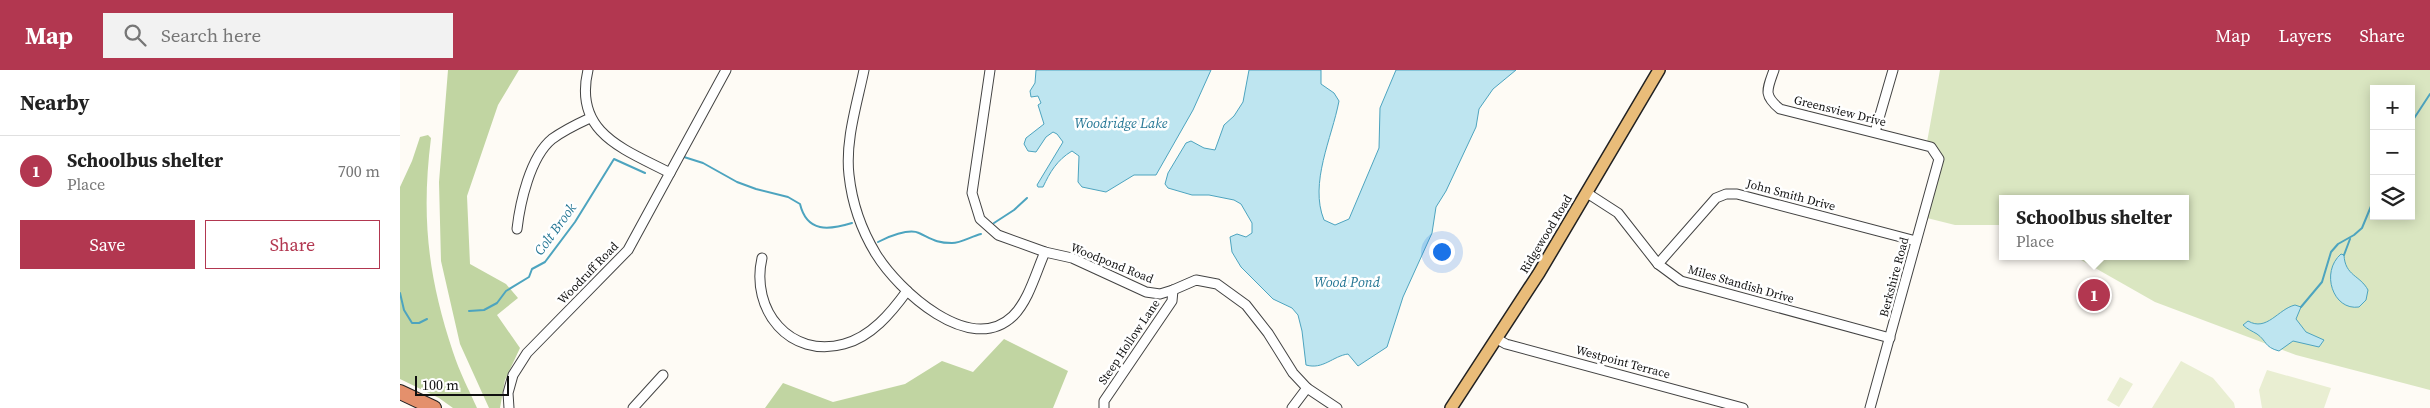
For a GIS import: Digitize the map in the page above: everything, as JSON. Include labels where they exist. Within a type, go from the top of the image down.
[{"type":"highway","points":[[400,392],[434,408]]},
{"type":"main road","name":"Ridgewood Road","points":[[1451,408],[1497,339],[1659,70]]},
{"type":"street","points":[[588,70],[584,100],[590,118],[599,131],[615,144],[670,173]]},
{"type":"street","name":"Woodruff Road","points":[[509,408],[508,394],[517,367],[527,353],[628,250],[726,70]]},
{"type":"street","points":[[864,70],[850,138],[849,175],[863,230],[877,255],[907,292],[932,311],[954,323],[984,329],[999,325],[1012,317],[1022,304],[1046,252]]},
{"type":"street","name":"Woodpond Road","points":[[990,70],[972,193],[980,219],[998,235],[1089,265],[1146,292],[1160,294],[1196,280],[1217,284],[1246,304],[1268,333],[1293,373],[1307,388],[1337,408]]},
{"type":"street","name":"Greensview Drive","points":[[1774,70],[1767,95],[1770,101],[1780,109],[1931,147],[1936,153]]},
{"type":"street","points":[[1875,132],[1893,70]]},
{"type":"street","points":[[518,229],[519,207],[533,169],[543,151],[552,140],[590,118]]},
{"type":"street","name":"Berkshire Road","points":[[1870,408],[1939,159],[1936,153]]},
{"type":"street","name":"Miles Standish Drive","points":[[1587,192],[1618,213],[1658,264],[1673,276],[1690,284],[1890,338]]},
{"type":"street","name":"John Smith Drive","points":[[1658,264],[1716,198],[1726,194],[1737,194],[1916,241]]},
{"type":"street","points":[[762,258],[759,284],[763,303],[770,318],[796,340],[811,346],[826,347],[845,344],[864,335],[881,322],[907,292]]},
{"type":"street","name":"Steep Hollow Lane","points":[[1104,408],[1104,401],[1172,301],[1173,290]]},
{"type":"street","name":"Westpoint Terrace","points":[[1497,339],[1506,344],[1743,408]]},
{"type":"street","points":[[632,408],[663,375]]},
{"type":"street","points":[[1292,408],[1307,388]]},
{"type":"green space","points":[[448,70],[519,70],[498,105],[467,196],[470,264],[506,284],[518,298],[497,315],[520,348],[505,380],[500,408],[489,408],[460,344],[441,261],[439,182]]},
{"type":"green space","points":[[1940,70],[2430,70],[2430,390],[2296,355],[2155,302],[2081,260],[2189,260],[2189,195],[1999,195],[1999,225],[1955,225],[1927,218],[1942,159],[1939,150],[1927,142]]},
{"type":"green space","points":[[428,135],[431,138],[428,167],[427,221],[432,272],[444,325],[461,373],[477,408],[453,408],[439,398],[400,379],[400,187],[420,137]]},
{"type":"green space","points":[[1004,339],[1068,371],[1053,408],[765,408],[783,383],[833,402],[905,384],[942,361],[973,372]]},
{"type":"green space","points":[[2181,361],[2213,378],[2234,403],[2235,408],[2152,408]]},
{"type":"green space","points":[[2267,370],[2331,388],[2324,408],[2262,408],[2259,390]]},
{"type":"green space","points":[[2120,377],[2133,384],[2119,407],[2107,400]]},
{"type":"water","name":"Woodridge Lake","points":[[1036,70],[1211,70],[1193,110],[1156,175],[1134,175],[1106,192],[1082,187],[1078,182],[1079,156],[1072,151],[1054,167],[1043,187],[1038,187],[1037,185],[1063,142],[1053,132],[1046,137],[1036,152],[1028,151],[1024,144],[1026,138],[1044,124],[1038,105],[1041,103],[1038,96],[1031,97],[1030,91],[1035,83]]},
{"type":"water","name":"Wood Pond","points":[[1249,70],[1321,70],[1321,84],[1334,93],[1339,101],[1323,160],[1319,191],[1320,206],[1324,220],[1335,225],[1349,219],[1379,148],[1380,108],[1396,70],[1516,70],[1493,89],[1479,109],[1476,127],[1446,191],[1436,207],[1432,233],[1403,297],[1387,347],[1358,366],[1348,354],[1318,366],[1306,365],[1298,315],[1292,308],[1273,299],[1241,267],[1232,252],[1230,237],[1237,234],[1246,237],[1252,233],[1252,223],[1241,204],[1234,200],[1209,195],[1192,195],[1168,188],[1165,184],[1168,173],[1186,143],[1191,141],[1204,148],[1215,150],[1224,125],[1234,116],[1243,102]]},
{"type":"water","points":[[2341,254],[2344,255],[2345,262],[2350,271],[2368,290],[2366,300],[2359,307],[2350,307],[2342,303],[2332,289],[2331,270]]},
{"type":"water","points":[[2295,305],[2301,307],[2296,319],[2306,332],[2324,340],[2319,347],[2293,341],[2279,351],[2268,346],[2257,334],[2243,325],[2248,321],[2255,324],[2267,322]]},
{"type":"waterway","points":[[2415,117],[2430,94]]},
{"type":"waterway","name":"Colt Brook","points":[[684,157],[703,163],[737,182],[788,197],[800,204],[803,213],[813,225],[827,228],[852,223]]},
{"type":"waterway","name":"Colt Brook","points":[[469,311],[484,310],[497,303],[506,291],[529,277],[532,269],[545,262],[575,222],[614,159],[645,173]]},
{"type":"waterway","name":"Colt Brook","points":[[994,223],[1014,210],[1027,198]]},
{"type":"waterway","points":[[2301,307],[2322,282],[2331,252],[2338,244],[2362,228],[2370,209]]},
{"type":"waterway","name":"Colt Brook","points":[[878,242],[904,232],[919,233],[934,240],[947,243],[959,242],[981,234]]},
{"type":"waterway","points":[[2344,255],[2350,239]]},
{"type":"waterway","name":"Colt Brook","points":[[400,293],[404,310],[412,323],[419,323],[427,319]]},
{"type":"place","name":"Schoolbus shelter","points":[[2094,295]]}]
